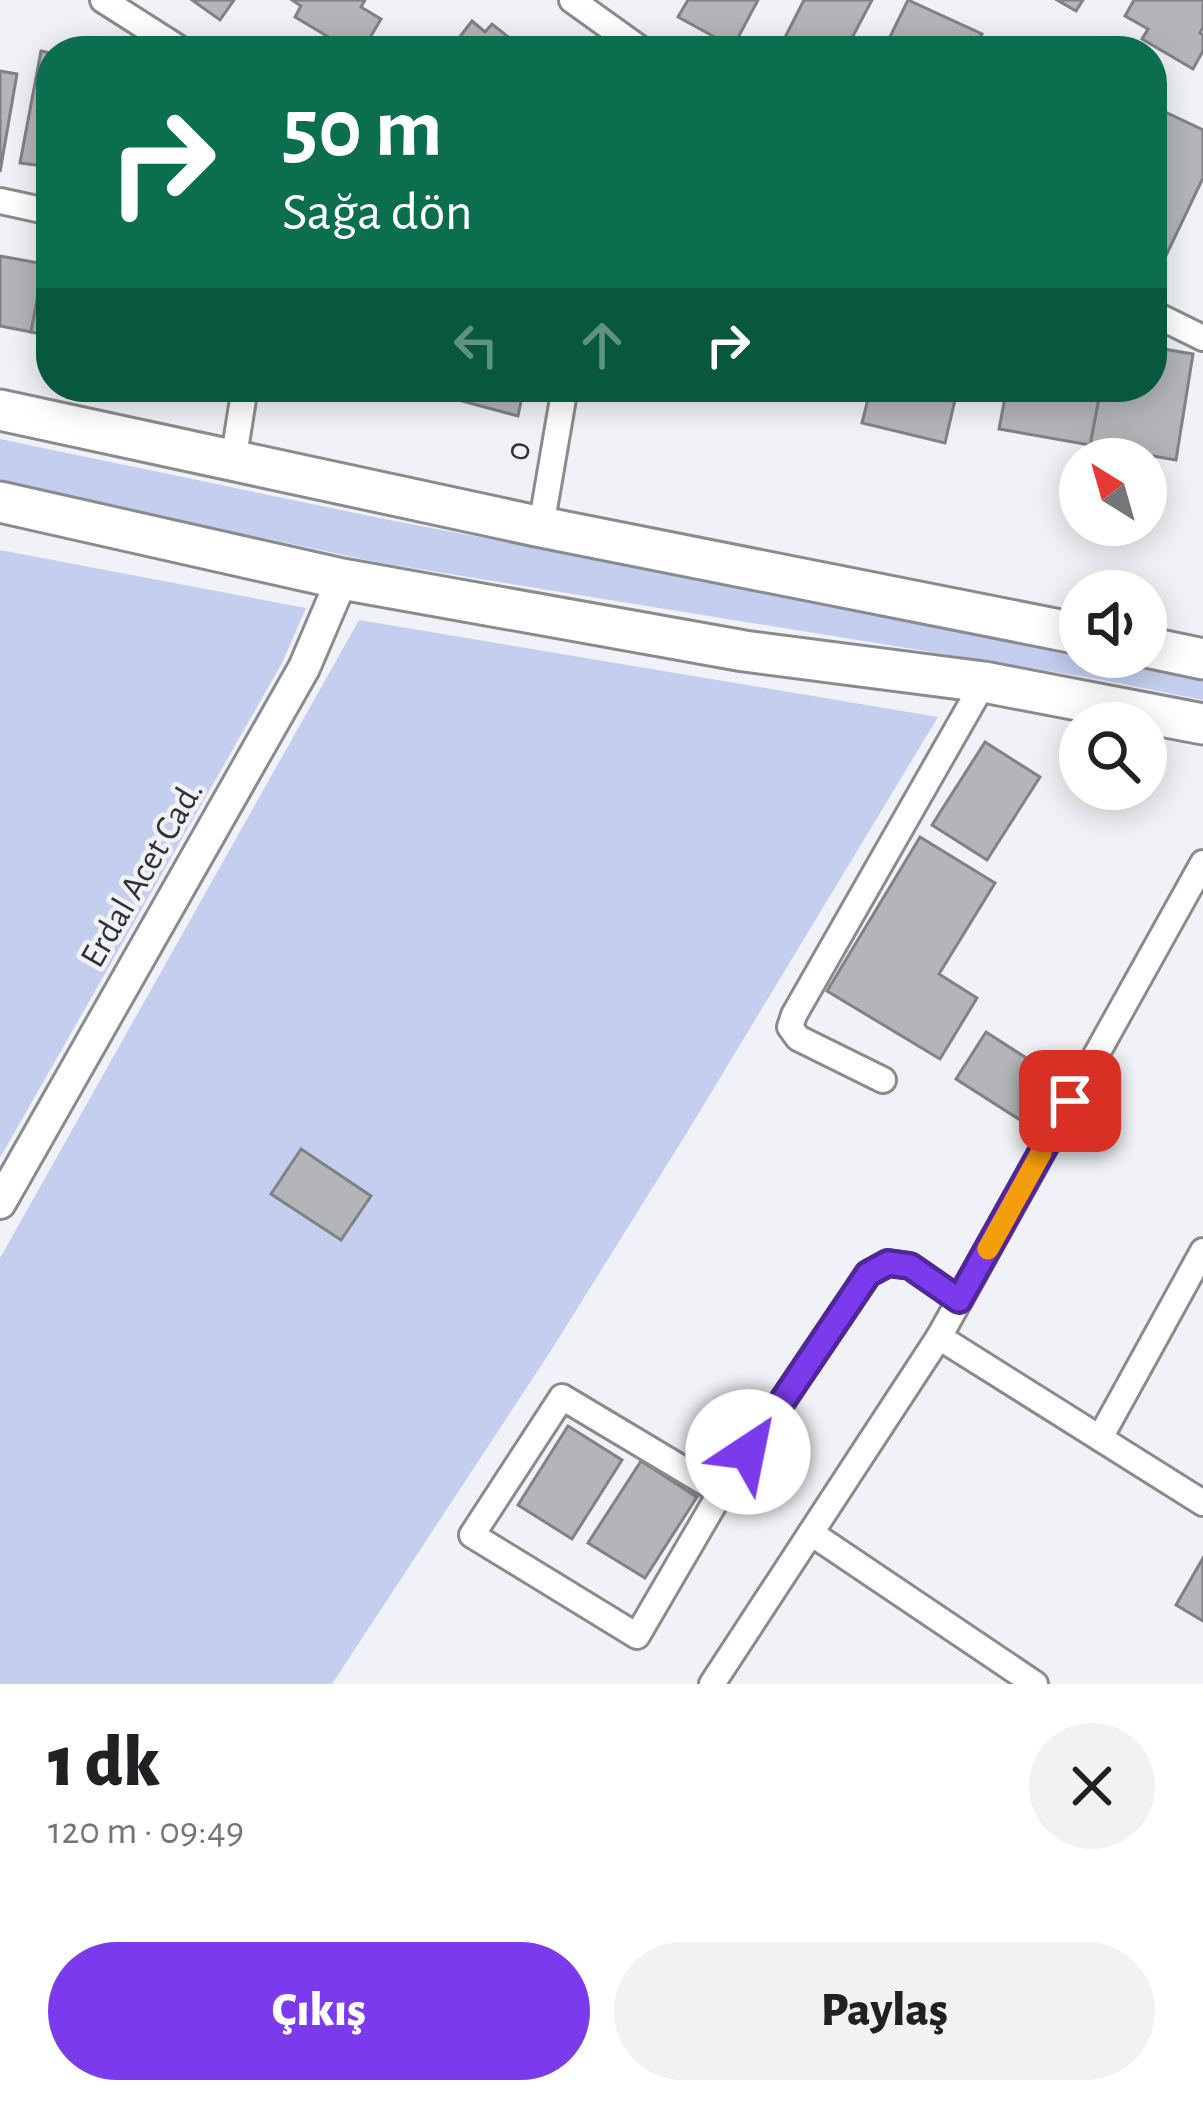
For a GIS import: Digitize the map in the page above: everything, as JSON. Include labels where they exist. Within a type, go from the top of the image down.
[{"type":"main road","points":[[0,410],[541,527],[1059,630]]},
{"type":"main road","points":[[0,502],[342,579],[744,651],[984,682],[1203,724]]},
{"type":"main road","points":[[1167,651],[1203,659]]},
{"type":"street","points":[[103,0],[159,36]]},
{"type":"street","points":[[572,0],[622,36]]},
{"type":"street","points":[[0,201],[36,209]]},
{"type":"street","points":[[1167,320],[1203,338]]},
{"type":"street","points":[[233,462],[243,402]]},
{"type":"street","name":"0","points":[[541,527],[563,402]]},
{"type":"street","name":"Erdal Acet Cad.","points":[[0,1203],[304,668],[342,579]]},
{"type":"street","points":[[883,1081],[798,1037],[790,1027],[984,682]]},
{"type":"street","points":[[722,1680],[939,1337],[1203,863]]},
{"type":"street","points":[[1100,1438],[1203,1251]]},
{"type":"street","points":[[722,1492],[562,1397],[472,1534],[637,1636],[722,1492],[868,1274],[888,1263],[910,1266],[959,1300]]},
{"type":"street","points":[[939,1337],[1203,1502]]},
{"type":"street","points":[[811,1533],[1035,1684]]},
{"type":"shaded area","points":[[0,439],[384,519],[1059,646],[1059,673],[376,562],[0,481]]},
{"type":"shaded area","points":[[0,550],[306,608],[282,663],[0,1158]]},
{"type":"shaded area","points":[[359,620],[938,717],[552,1349],[332,1684],[0,1684],[0,1258]]},
{"type":"shaded area","points":[[1167,669],[1203,678],[1203,700],[1092,678],[1167,678]]},
{"type":"building","points":[[192,0],[234,0],[220,20]]},
{"type":"building","points":[[292,0],[365,0],[361,7],[381,19],[371,36],[327,36],[295,17],[301,6]]},
{"type":"building","points":[[688,0],[758,0],[739,36],[713,36],[678,17]]},
{"type":"building","points":[[804,0],[872,0],[853,36],[786,36]]},
{"type":"building","points":[[908,0],[982,34],[981,36],[890,36]]},
{"type":"building","points":[[1057,0],[1083,0],[1076,11]]},
{"type":"building","points":[[1134,0],[1203,0],[1203,51],[1193,69],[1167,54],[1167,36],[1144,36],[1148,29],[1125,16]]},
{"type":"building","points":[[472,21],[485,32],[492,24],[507,36],[460,36]]},
{"type":"building","points":[[0,71],[17,74],[0,172]]},
{"type":"building","points":[[36,78],[36,165],[20,163]]},
{"type":"building","points":[[1167,113],[1203,130],[1203,178],[1167,253]]},
{"type":"building","points":[[0,256],[36,263],[31,332],[0,326]]},
{"type":"building","points":[[1167,350],[1193,354],[1176,460],[1167,458],[1167,438],[1091,438],[1098,402],[1167,402]]},
{"type":"building","points":[[466,402],[521,402],[518,416]]},
{"type":"building","points":[[867,402],[955,402],[945,443],[862,423]]},
{"type":"building","points":[[1004,402],[1098,402],[1091,438],[1059,440],[999,429]]},
{"type":"building","points":[[985,742],[1040,777],[987,860],[932,825]]},
{"type":"building","points":[[920,837],[995,883],[939,974],[977,998],[940,1059],[827,991]]},
{"type":"building","points":[[986,1032],[1059,1079],[1028,1125],[956,1079]]},
{"type":"building","points":[[301,1149],[371,1196],[341,1240],[271,1194]]},
{"type":"building","points":[[568,1426],[622,1460],[572,1539],[518,1505]]},
{"type":"building","points":[[641,1461],[697,1497],[645,1578],[588,1543]]},
{"type":"building","points":[[1203,1558],[1203,1621],[1176,1605]]},
{"type":"slow traffic","points":[[988,1249],[1041,1153]]},
{"type":"route","points":[[748,1452],[868,1274],[888,1263],[910,1266],[959,1300],[1070,1101]]}]
